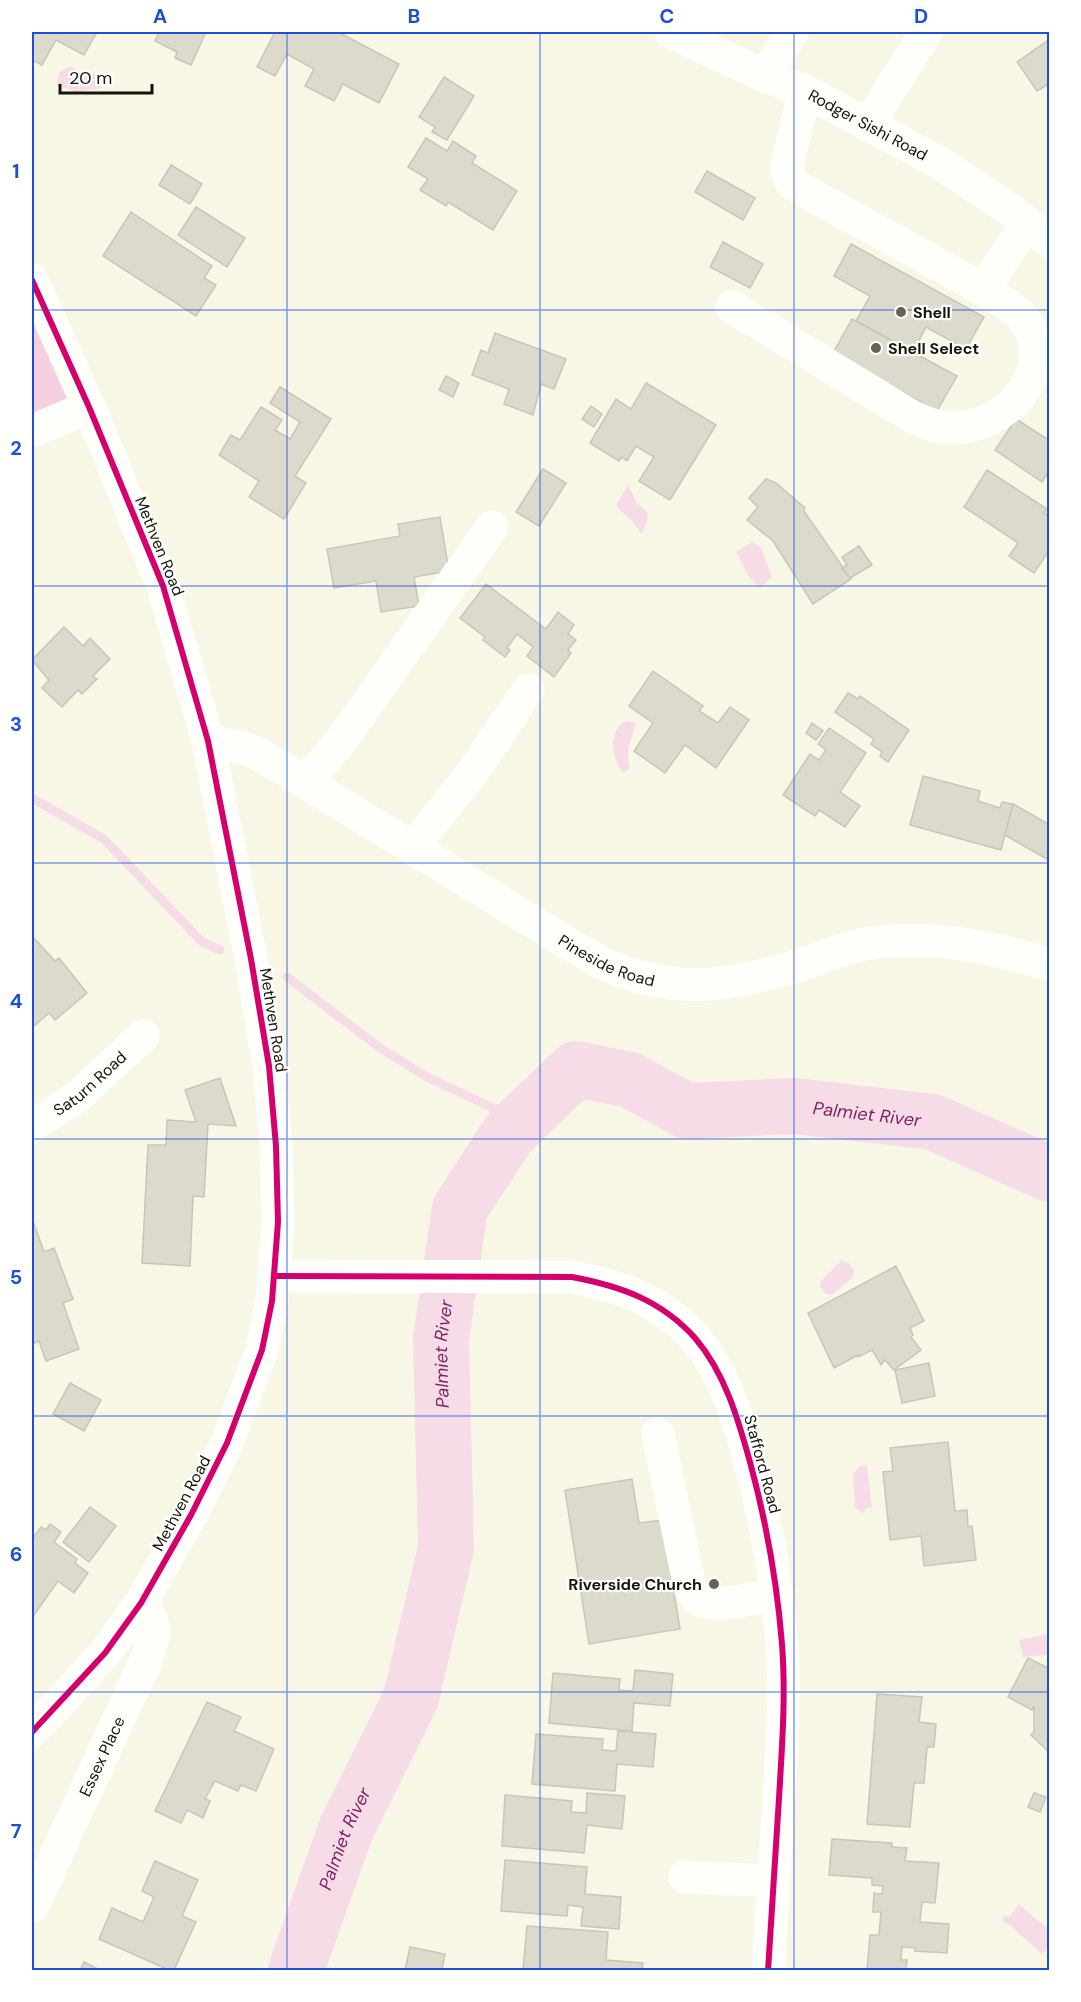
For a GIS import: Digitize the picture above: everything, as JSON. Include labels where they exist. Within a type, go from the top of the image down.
[{"type":"street","name":"Rodger Sishi Road","points":[[671,32],[765,76],[805,91],[940,163],[1038,233]]},
{"type":"street","points":[[765,76],[792,32]]},
{"type":"street","points":[[868,125],[926,32]]},
{"type":"street","points":[[732,307],[914,417],[933,425],[957,429],[978,425],[996,416],[1017,401],[1029,383],[1035,368],[1036,347],[1026,321],[1020,314],[982,289],[792,183],[788,175],[788,165],[805,91]]},
{"type":"street","points":[[982,289],[1038,233]]},
{"type":"street","name":"Methven Road","points":[[32,280],[89,407],[163,586],[208,741],[251,959],[269,1066],[276,1146],[278,1222],[272,1301],[262,1350],[227,1443],[191,1515],[141,1603],[105,1653],[32,1732]]},
{"type":"street","points":[[32,431],[89,407]]},
{"type":"street","points":[[306,781],[338,745],[492,527]]},
{"type":"street","points":[[413,848],[473,772],[528,690]]},
{"type":"street","name":"Pineside Road","points":[[208,741],[247,749],[264,757],[610,967],[640,977],[675,985],[725,984],[756,978],[860,945],[897,942],[972,945],[1003,951],[1050,965]]},
{"type":"street","name":"Saturn Road","points":[[32,1126],[77,1097],[143,1036]]},
{"type":"street","name":"Stafford Road","points":[[274,1276],[572,1277],[606,1284],[639,1296],[668,1313],[695,1339],[717,1371],[736,1412],[766,1529],[777,1594],[782,1647],[783,1730],[768,1971]]},
{"type":"street","points":[[658,1434],[690,1588],[694,1595],[701,1601],[721,1604],[777,1594]]},
{"type":"street","name":"Essex Place","points":[[32,1907],[147,1658],[152,1644],[154,1623],[141,1603]]},
{"type":"street","points":[[685,1877],[774,1881]]},
{"type":"shaded area","points":[[71,66],[81,72],[105,75],[103,88],[76,92],[57,85],[59,72]]},
{"type":"shaded area","points":[[32,286],[88,411],[32,436]]},
{"type":"shaded area","points":[[628,485],[637,503],[648,513],[647,523],[641,534],[636,525],[616,505]]},
{"type":"shaded area","points":[[752,542],[761,547],[772,577],[760,588],[749,577],[736,552]]},
{"type":"shaded area","points":[[627,721],[635,723],[635,727],[628,750],[629,770],[623,772],[616,760],[613,744],[617,729]]},
{"type":"shaded area","points":[[842,1260],[849,1263],[854,1271],[853,1277],[832,1295],[826,1294],[820,1286],[821,1281]]},
{"type":"shaded area","points":[[867,1465],[872,1508],[867,1508],[863,1513],[855,1508],[853,1474],[860,1466]]},
{"type":"shaded area","points":[[1049,1634],[1047,1655],[1023,1657],[1019,1640]]},
{"type":"shaded area","points":[[1019,1904],[1049,1930],[1049,1945],[1042,1954],[1003,1922],[1003,1917],[1010,1916]]},
{"type":"building","points":[[32,32],[97,32],[84,55],[56,40],[42,65],[32,60]]},
{"type":"building","points":[[159,32],[205,34],[191,65],[175,58],[177,52],[155,41]]},
{"type":"building","points":[[275,32],[338,32],[399,64],[379,103],[343,84],[334,101],[305,86],[314,69],[287,54],[275,76],[257,67]]},
{"type":"building","points":[[1050,39],[1050,83],[1037,91],[1017,62]]},
{"type":"building","points":[[444,77],[474,96],[447,140],[432,132],[435,127],[419,117]]},
{"type":"building","points":[[426,138],[447,151],[453,141],[476,156],[472,163],[517,191],[493,230],[448,202],[446,206],[420,190],[428,179],[408,167]]},
{"type":"building","points":[[171,165],[202,184],[190,204],[159,185]]},
{"type":"building","points":[[707,171],[755,198],[743,220],[695,192]]},
{"type":"building","points":[[196,207],[245,238],[227,267],[178,235]]},
{"type":"building","points":[[131,212],[212,266],[204,278],[216,285],[196,316],[103,256]]},
{"type":"building","points":[[723,242],[763,264],[750,288],[710,267]]},
{"type":"building","points":[[851,244],[984,317],[966,349],[926,327],[913,352],[856,321],[870,296],[834,276]]},
{"type":"building","points":[[852,319],[957,376],[937,411],[833,353]]},
{"type":"building","points":[[495,333],[566,359],[554,389],[541,384],[533,415],[504,404],[509,389],[472,375],[481,350],[488,353]]},
{"type":"building","points":[[446,376],[459,383],[453,397],[439,390]]},
{"type":"building","points":[[646,383],[716,425],[670,500],[639,481],[654,457],[636,446],[627,461],[622,457],[619,461],[590,443],[616,399],[631,409]]},
{"type":"building","points":[[280,387],[331,419],[295,476],[306,483],[284,519],[249,497],[259,481],[219,455],[231,435],[240,440],[261,407],[282,420],[275,430],[290,439],[300,422],[270,403]]},
{"type":"building","points":[[591,406],[602,414],[594,427],[582,419]]},
{"type":"building","points":[[1016,419],[1050,441],[1050,470],[1042,482],[995,450]]},
{"type":"building","points":[[543,469],[566,483],[539,526],[516,512]]},
{"type":"building","points":[[987,470],[1047,509],[1044,513],[1050,517],[1050,549],[1034,573],[1009,556],[1018,543],[964,507]]},
{"type":"building","points":[[766,479],[776,483],[805,508],[804,511],[851,579],[813,604],[773,541],[747,520],[758,507],[749,498]]},
{"type":"building","points":[[440,517],[449,571],[414,577],[419,606],[381,612],[376,581],[334,588],[327,549],[400,536],[398,524]]},
{"type":"building","points":[[859,546],[872,565],[850,578],[842,568],[847,565],[842,557]]},
{"type":"building","points":[[486,584],[546,629],[558,612],[574,625],[568,634],[576,640],[568,650],[571,653],[554,677],[527,656],[533,647],[517,634],[507,648],[510,650],[505,657],[483,640],[485,637],[460,618]]},
{"type":"building","points":[[64,627],[83,646],[90,638],[110,659],[93,676],[97,679],[82,694],[78,690],[62,707],[42,688],[49,680],[32,660]]},
{"type":"building","points":[[653,671],[703,706],[699,711],[718,723],[730,707],[749,720],[716,768],[685,745],[665,773],[634,751],[653,723],[629,706]]},
{"type":"building","points":[[848,693],[858,699],[860,696],[909,730],[888,762],[880,756],[882,752],[871,744],[874,739],[835,712]]},
{"type":"building","points":[[812,723],[823,731],[816,740],[806,733]]},
{"type":"building","points":[[829,728],[866,753],[840,792],[860,806],[845,827],[819,810],[815,816],[783,795],[810,754],[819,760],[826,750],[818,744]]},
{"type":"building","points":[[923,776],[980,791],[978,801],[1000,808],[1002,802],[1013,804],[1001,850],[910,825]]},
{"type":"building","points":[[1013,804],[1050,825],[1050,861],[1005,835]]},
{"type":"building","points":[[32,936],[55,961],[59,958],[87,993],[55,1020],[49,1013],[34,1026],[32,1023]]},
{"type":"building","points":[[220,1078],[236,1126],[208,1124],[204,1197],[193,1196],[190,1266],[142,1263],[148,1145],[166,1145],[167,1120],[196,1122],[185,1090]]},
{"type":"building","points":[[32,1218],[44,1252],[54,1248],[73,1299],[63,1303],[79,1349],[46,1361],[39,1341],[33,1344],[32,1339]]},
{"type":"building","points":[[896,1266],[924,1321],[910,1328],[913,1335],[911,1337],[921,1350],[894,1370],[885,1360],[881,1365],[872,1350],[834,1368],[808,1313]]},
{"type":"building","points":[[929,1363],[935,1396],[902,1403],[895,1370]]},
{"type":"building","points":[[70,1383],[101,1400],[84,1431],[53,1414]]},
{"type":"building","points":[[948,1442],[955,1511],[967,1510],[968,1527],[972,1526],[976,1560],[924,1566],[921,1536],[890,1540],[883,1472],[893,1471],[890,1448]]},
{"type":"building","points":[[632,1479],[639,1523],[662,1520],[680,1629],[589,1644],[565,1490]]},
{"type":"building","points":[[90,1507],[116,1526],[89,1562],[63,1542]]},
{"type":"building","points":[[50,1524],[61,1532],[54,1542],[77,1559],[75,1563],[88,1573],[74,1593],[58,1581],[32,1618],[32,1539],[41,1527],[46,1530]]},
{"type":"building","points":[[1028,1658],[1050,1669],[1050,1753],[1031,1735],[1034,1732],[1034,1706],[1032,1710],[1008,1697]]},
{"type":"building","points":[[635,1670],[673,1674],[670,1706],[634,1703],[632,1731],[549,1723],[553,1673],[620,1679],[619,1690],[633,1691]]},
{"type":"building","points":[[877,1694],[922,1697],[919,1722],[936,1724],[934,1747],[927,1747],[924,1783],[914,1783],[910,1827],[867,1824]]},
{"type":"building","points":[[207,1702],[241,1717],[234,1731],[274,1749],[256,1791],[241,1785],[238,1791],[215,1781],[205,1799],[210,1801],[203,1818],[187,1810],[181,1823],[155,1811]]},
{"type":"building","points":[[618,1731],[656,1734],[653,1767],[617,1764],[615,1791],[532,1784],[536,1734],[603,1739],[602,1750],[616,1751]]},
{"type":"building","points":[[587,1793],[625,1796],[622,1829],[587,1825],[584,1853],[502,1846],[505,1795],[572,1801],[571,1812],[586,1813]]},
{"type":"building","points":[[1034,1793],[1046,1797],[1040,1812],[1028,1807]]},
{"type":"building","points":[[832,1839],[892,1843],[892,1847],[907,1848],[905,1861],[939,1863],[935,1903],[922,1902],[920,1922],[949,1924],[947,1953],[915,1951],[915,1948],[902,1947],[901,1960],[907,1960],[906,1970],[867,1970],[870,1935],[879,1935],[881,1912],[873,1912],[874,1893],[882,1894],[883,1886],[872,1885],[872,1878],[829,1875]]},
{"type":"building","points":[[505,1860],[587,1867],[585,1894],[621,1897],[619,1929],[581,1926],[583,1907],[568,1905],[567,1916],[501,1911]]},
{"type":"building","points":[[155,1861],[198,1880],[182,1916],[196,1922],[174,1970],[169,1970],[99,1939],[112,1908],[143,1922],[154,1897],[142,1891]]},
{"type":"building","points":[[527,1926],[608,1932],[606,1960],[643,1963],[642,1970],[523,1970]]},
{"type":"building","points":[[410,1947],[445,1954],[442,1970],[405,1970]]},
{"type":"building","points":[[84,1962],[100,1970],[80,1970]]},
{"type":"waterway","points":[[32,798],[104,839],[202,942],[220,950]]},
{"type":"waterway","points":[[287,977],[380,1048],[427,1077],[493,1108],[529,1113]]},
{"type":"waterway","name":"Palmiet River","points":[[296,1970],[346,1829],[411,1698],[446,1548],[441,1339],[460,1208],[509,1133],[576,1069],[630,1080],[687,1111],[795,1106],[933,1122],[1050,1174]]},
{"type":"cycle path","points":[[32,280],[89,407],[163,586],[208,741],[251,959],[269,1066],[276,1146],[278,1222],[272,1301],[262,1350],[227,1443],[191,1515],[141,1603],[105,1653],[32,1732]]},
{"type":"cycle path","points":[[275,1276],[572,1277],[623,1290],[654,1304],[695,1338],[715,1366],[741,1429],[750,1462],[770,1552],[780,1621],[784,1683],[783,1721],[768,1970]]},
{"type":"place","name":"Shell","points":[[901,312]]},
{"type":"place","name":"Shell Select","points":[[876,348]]},
{"type":"place","name":"Riverside Church","points":[[714,1584]]}]
